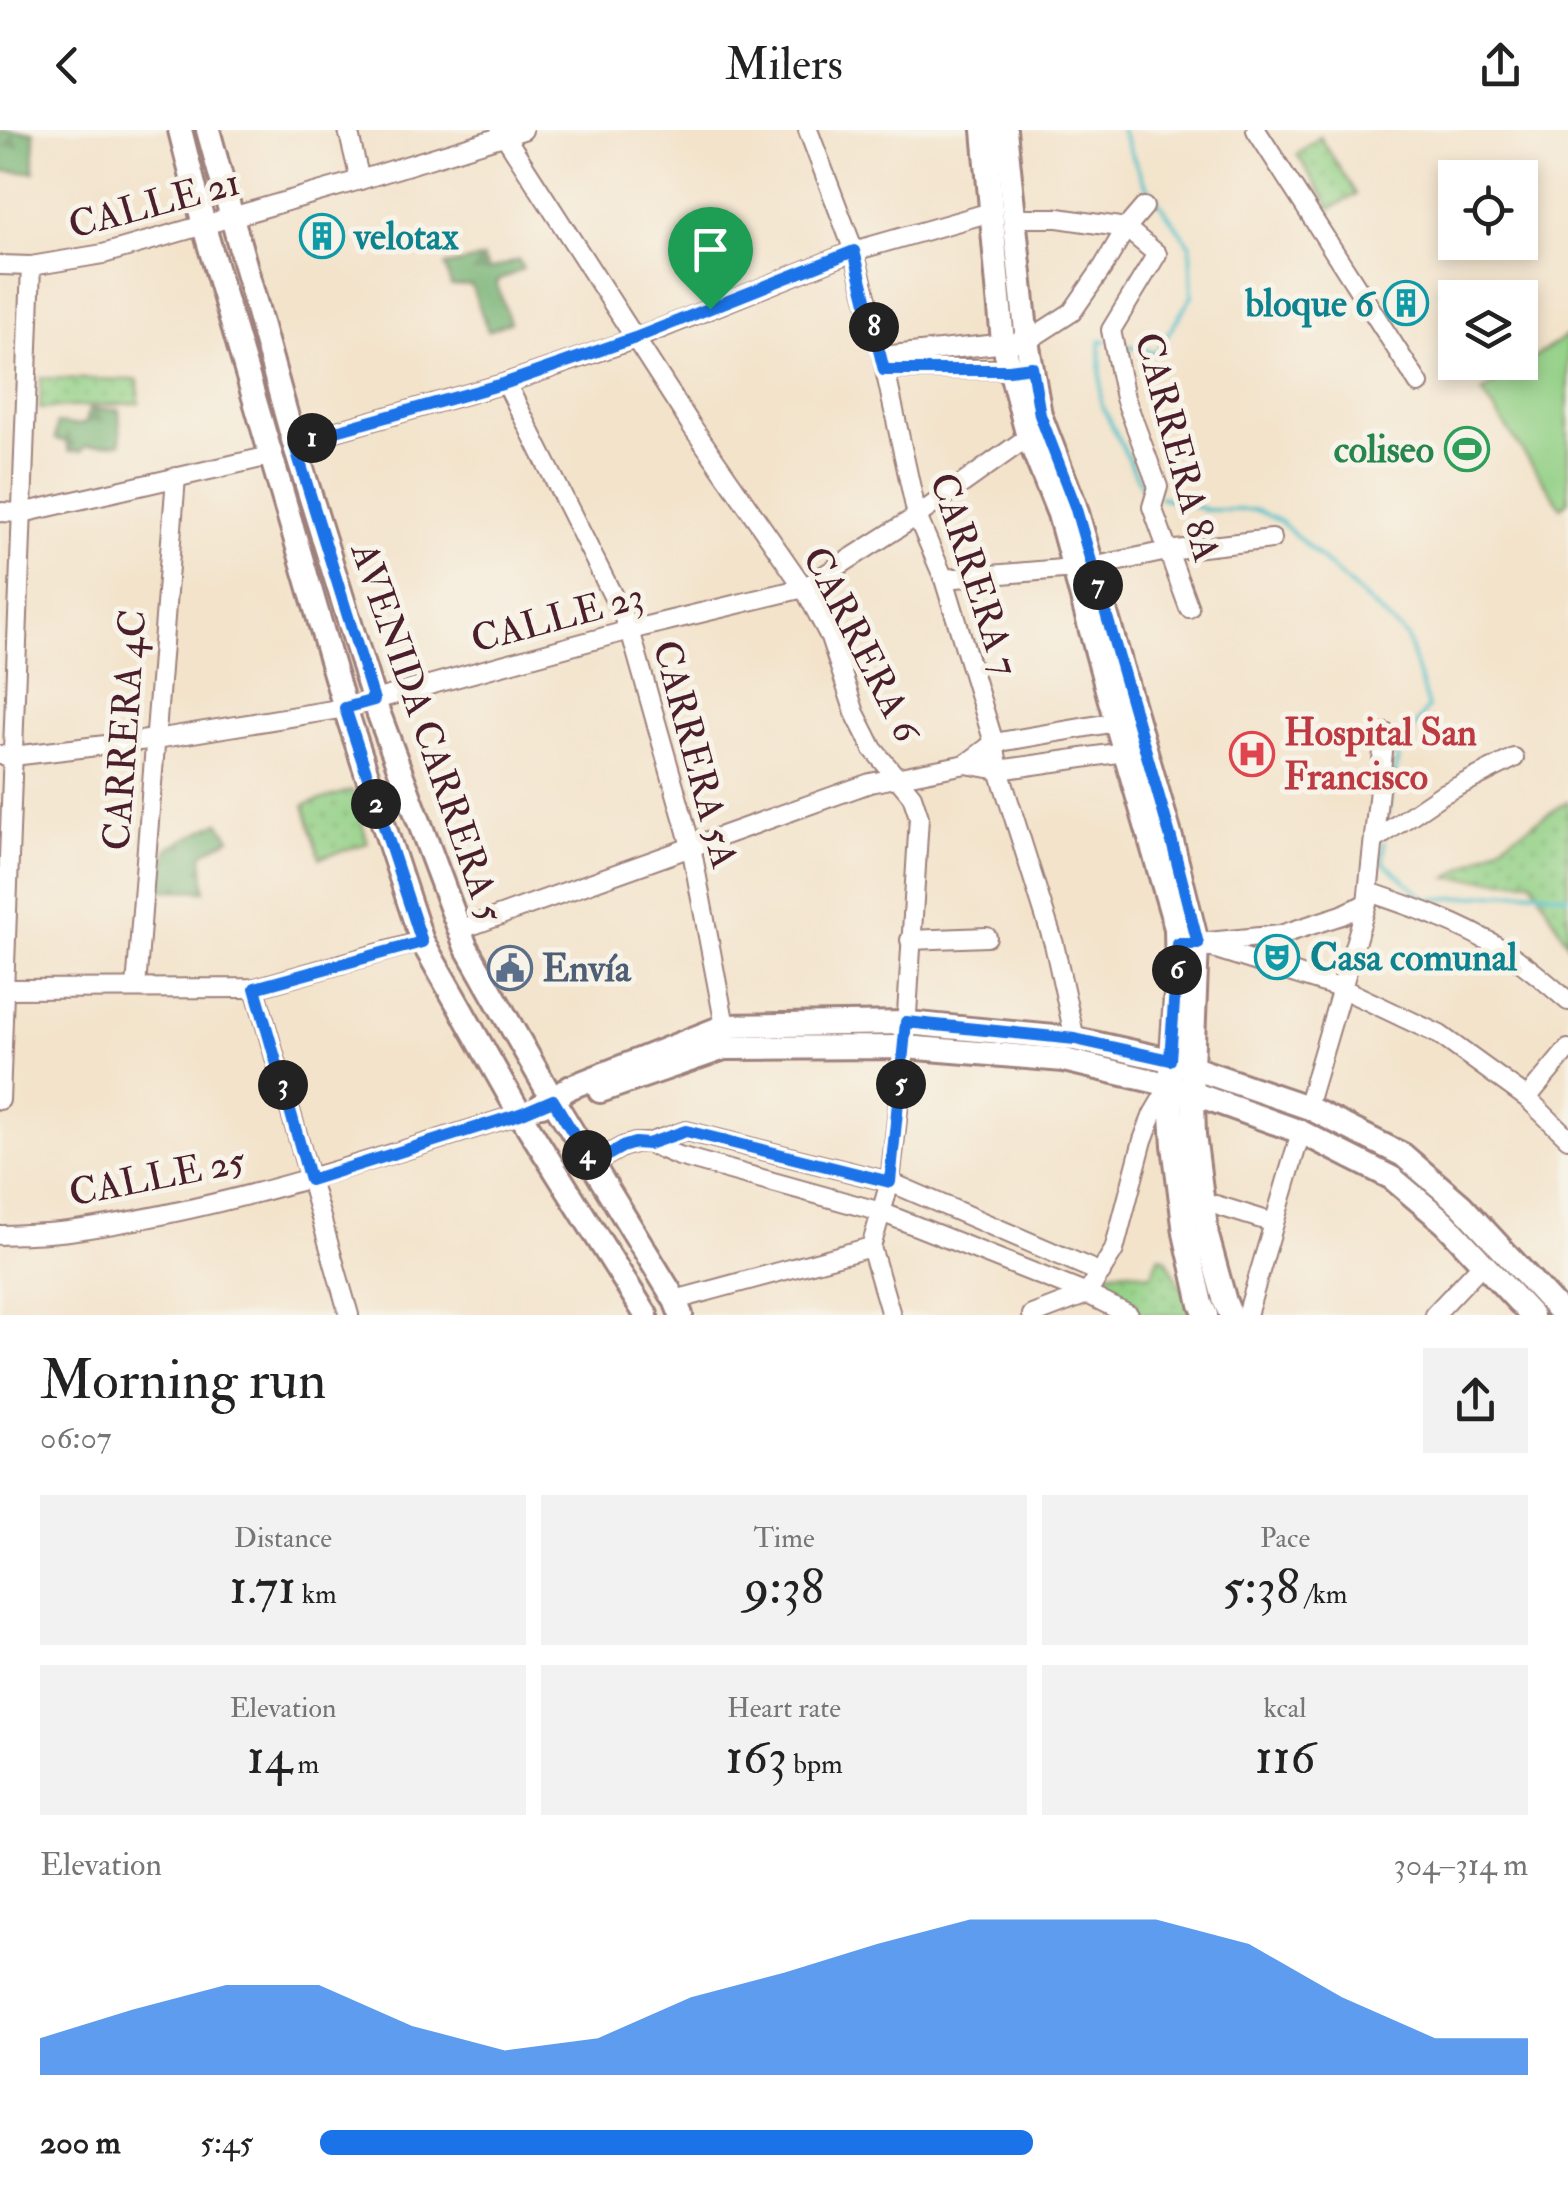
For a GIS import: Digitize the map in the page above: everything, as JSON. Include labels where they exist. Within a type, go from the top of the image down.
[{"type":"main road","name":"AVENIDA CARRERA 5","points":[[180,130],[345,708],[422,942],[520,1114],[644,1314]]},
{"type":"main road","name":"AVENIDA CARRERA 5","points":[[208,130],[294,443],[374,700],[466,948],[678,1307]]},
{"type":"main road","points":[[984,130],[1008,216]]},
{"type":"main road","points":[[1005,130],[1015,342],[1028,437],[1083,567],[1172,842],[1188,944],[1181,1089],[1174,1145],[1185,1234],[1200,1304],[1206,1315]]},
{"type":"main road","points":[[1020,369],[1075,506],[1083,567],[1116,722],[1176,928],[1188,944]]},
{"type":"main road","points":[[725,1037],[906,1022],[1075,1039],[1181,1063],[1307,1107],[1403,1155],[1460,1205],[1563,1315]]},
{"type":"main road","points":[[725,1037],[905,1046],[1064,1060],[1181,1089],[1301,1132],[1392,1178],[1444,1222],[1530,1315]]},
{"type":"main road","name":"CALLE 25","points":[[520,1114],[553,1100],[576,1099],[725,1037]]},
{"type":"main road","points":[[1181,1089],[1194,1140],[1207,1236],[1231,1315]]},
{"type":"street","points":[[348,130],[360,180]]},
{"type":"street","name":"CALLE 21","points":[[0,265],[31,266],[103,254],[523,130]]},
{"type":"street","name":"CARRERA 7","points":[[808,130],[854,251],[917,516],[944,580],[994,743],[1054,944],[1075,1039]]},
{"type":"street","points":[[1256,130],[1419,384]]},
{"type":"street","name":"CARRERA 6","points":[[503,133],[691,425],[804,588],[830,637],[854,714],[872,749],[912,796],[919,817],[905,1046],[890,1182],[871,1247]]},
{"type":"street","points":[[883,362],[1015,342],[1072,312],[1144,207]]},
{"type":"street","points":[[294,443],[506,383],[635,338],[854,251],[1008,216],[1058,218],[1126,228]]},
{"type":"street","name":"CARRERA 8A","points":[[1126,228],[1157,254],[1111,330],[1125,398],[1156,496],[1167,551],[1189,608]]},
{"type":"street","points":[[0,1100],[6,756],[22,513],[31,266]]},
{"type":"street","points":[[883,362],[1020,369]]},
{"type":"street","name":"CARRERA 5A","points":[[506,383],[630,630],[690,846],[725,1037]]},
{"type":"street","name":"CALLE 23","points":[[6,756],[156,738],[345,708],[630,630],[804,588],[917,516],[1028,437]]},
{"type":"street","points":[[0,512],[22,513],[270,456]]},
{"type":"street","name":"CARRERA 4C","points":[[136,988],[176,477]]},
{"type":"street","points":[[944,580],[1083,567],[1167,551],[1272,539]]},
{"type":"street","points":[[966,764],[994,743],[1116,722]]},
{"type":"street","points":[[1307,1107],[1368,897],[1385,733]]},
{"type":"street","points":[[459,930],[870,783],[966,764],[1000,770],[1124,752]]},
{"type":"street","points":[[1376,839],[1442,795],[1514,758]]},
{"type":"street","points":[[1188,944],[1280,935],[1342,914],[1368,897],[1412,907],[1498,946],[1568,1001]]},
{"type":"street","points":[[910,940],[987,936]]},
{"type":"street","points":[[2,989],[255,988],[422,942]]},
{"type":"street","points":[[1188,944],[1343,989],[1440,1035],[1527,1098],[1568,1138]]},
{"type":"street","points":[[255,988],[349,1315]]},
{"type":"street","points":[[1527,1098],[1568,1048]]},
{"type":"street","points":[[1032,1315],[1087,1294],[1114,1250],[1143,1140],[1154,1114],[1181,1089]]},
{"type":"street","name":"CALLE 25","points":[[0,1235],[65,1231],[148,1218],[310,1180],[520,1114]]},
{"type":"street","points":[[648,1144],[686,1131],[890,1182],[1100,1273]]},
{"type":"street","points":[[1247,1315],[1301,1132]]},
{"type":"street","points":[[592,1164],[622,1147],[648,1144],[882,1212],[1087,1294],[1129,1315]]},
{"type":"street","points":[[1216,1205],[1274,1223]]},
{"type":"street","points":[[678,1307],[871,1247],[892,1315]]},
{"type":"street","points":[[1434,1315],[1484,1263]]},
{"type":"green space","points":[[0,130],[34,132],[34,172],[0,171]]},
{"type":"green space","points":[[1320,137],[1356,194],[1331,209],[1297,154]]},
{"type":"green space","points":[[483,258],[489,270],[519,260],[523,269],[496,282],[510,322],[488,331],[471,285],[451,286],[445,266]]},
{"type":"green space","points":[[1568,335],[1568,502],[1561,507],[1482,392],[1500,380],[1538,380],[1538,355]]},
{"type":"green space","points":[[41,378],[138,380],[139,403],[40,409]]},
{"type":"green space","points":[[89,409],[119,410],[121,443],[69,451],[66,442],[55,439],[57,423],[86,423]]},
{"type":"green space","points":[[352,790],[368,843],[320,858],[304,805]]},
{"type":"green space","points":[[1568,801],[1568,944],[1532,881],[1448,878]]},
{"type":"green space","points":[[219,822],[230,838],[202,854],[205,891],[159,890],[168,848]]},
{"type":"green space","points":[[1160,1256],[1166,1259],[1198,1315],[1141,1315],[1095,1289],[1106,1273],[1126,1270],[1151,1275]]},
{"type":"waterway","points":[[1120,344],[1156,353],[1192,296],[1190,245],[1144,182],[1121,130]]},
{"type":"waterway","points":[[1106,341],[1100,340],[1101,403],[1145,493],[1150,495]]},
{"type":"waterway","points":[[1160,497],[1208,510],[1256,510],[1280,521],[1407,637],[1428,707],[1399,752],[1385,823]]},
{"type":"waterway","points":[[1384,843],[1383,862],[1428,900],[1533,891],[1568,896]]},
{"type":"place","name":"velotax","points":[[322,236]]},
{"type":"place","name":"bloque 6","points":[[1406,303]]},
{"type":"place","name":"coliseo","points":[[1467,449]]},
{"type":"place","name":"Hospital San Francisco","points":[[1252,754]]},
{"type":"place","name":"Casa comunal","points":[[1277,957]]},
{"type":"place","name":"Envía","points":[[510,968]]},
{"type":"route","points":[[854,251],[884,370],[1032,367],[1040,415],[1075,506],[1198,944],[1178,944],[1170,1060],[1075,1039],[906,1022],[890,1182],[686,1131],[648,1144],[622,1147],[592,1164],[553,1100],[310,1180],[255,988],[422,942],[345,708],[374,700],[294,443],[506,383],[710,309],[854,251]]}]
